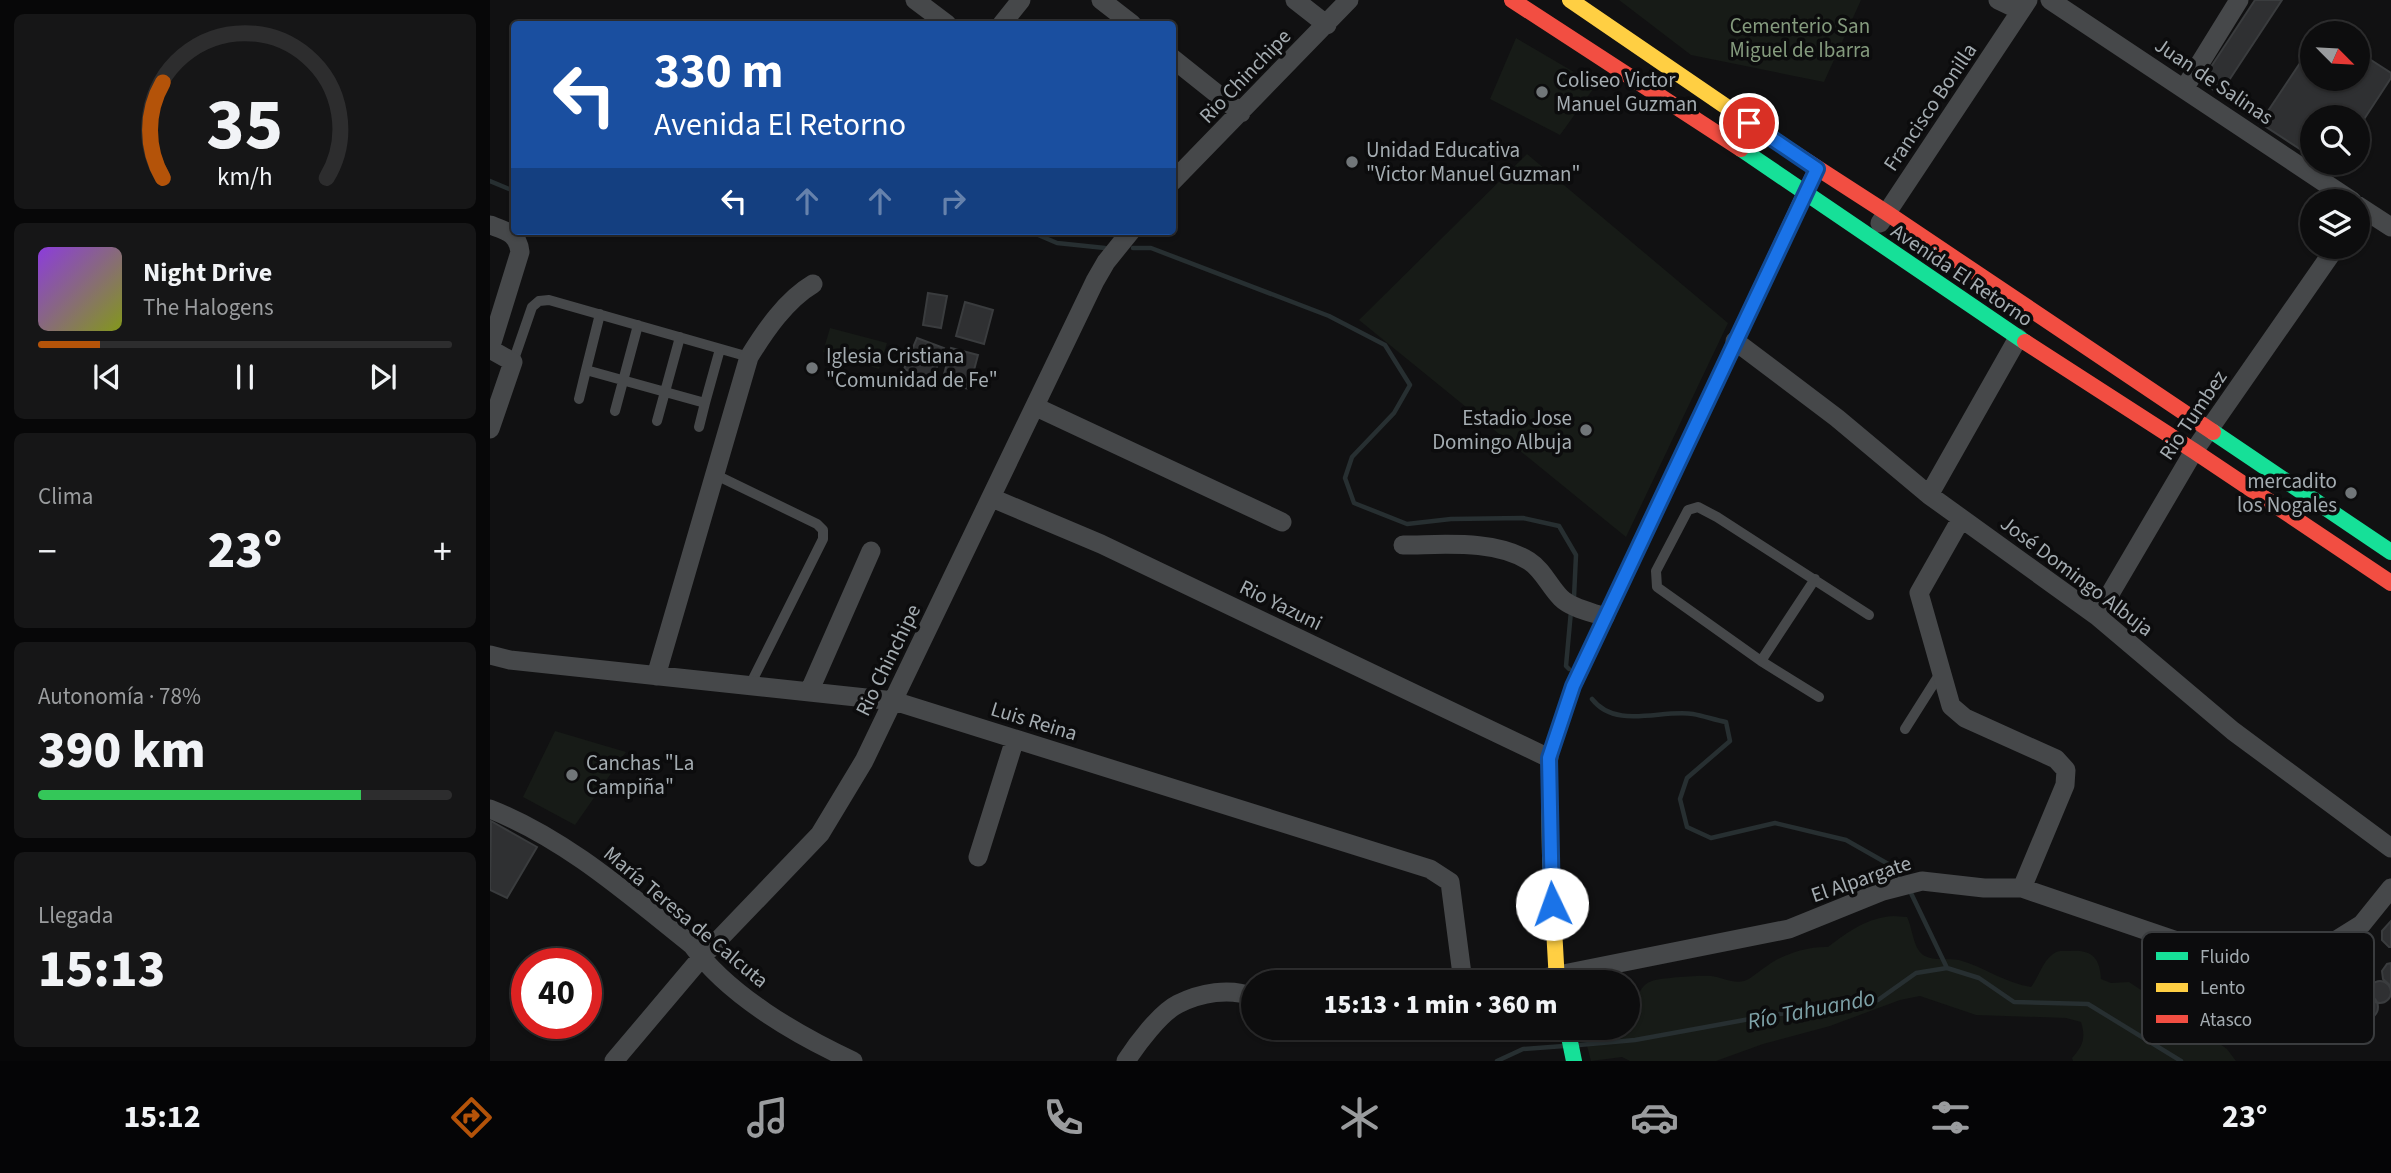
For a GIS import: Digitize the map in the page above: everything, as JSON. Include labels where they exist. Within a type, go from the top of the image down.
[{"type":"main road","name":"Avenida El Retorno","points":[[1511,0],[1805,191],[2018,338],[2194,451],[2391,583]]},
{"type":"main road","name":"Avenida El Retorno","points":[[1570,0],[1817,169],[1887,213],[2391,552]]},
{"type":"main road","points":[[1556,970],[1549,856],[1549,758],[1573,686],[1605,617],[1660,534],[1735,341],[1817,169]]},
{"type":"main road","points":[[1570,1040],[1574,1061]]},
{"type":"street","points":[[915,0],[943,21]]},
{"type":"street","points":[[1004,21],[1021,0]]},
{"type":"street","points":[[1101,0],[1128,21]]},
{"type":"street","points":[[1295,0],[1327,25]]},
{"type":"street","name":"Rio Chinchipe","points":[[1176,178],[1349,0]]},
{"type":"street","points":[[1998,0],[2025,6]]},
{"type":"street","name":"Juan de Salinas","points":[[2050,0],[2329,189]]},
{"type":"street","points":[[2184,89],[2239,0]]},
{"type":"street","name":"Francisco Bonilla","points":[[1869,237],[2025,6]]},
{"type":"street","points":[[1176,61],[1241,113]]},
{"type":"street","name":"Juan de Salinas","points":[[2370,215],[2391,227]]},
{"type":"street","points":[[490,225],[511,233]]},
{"type":"street","points":[[490,429],[513,362],[490,349],[498,294],[520,252],[519,241],[514,235]]},
{"type":"street","name":"Rio Chinchipe","points":[[614,1061],[701,958],[820,834],[864,761],[894,701],[1095,281],[1128,235]]},
{"type":"street","name":"Rio Tumbez","points":[[2097,616],[2194,451],[2328,259]]},
{"type":"street","points":[[656,676],[749,357],[794,299],[813,284]]},
{"type":"street","points":[[1929,495],[2018,338]]},
{"type":"street","name":"José Domingo Albuja","points":[[1735,341],[1838,418],[1929,495],[2097,616],[2233,732],[2391,848]]},
{"type":"street","points":[[1036,407],[1282,522]]},
{"type":"street","name":"Rio Yazuni","points":[[992,498],[1101,544],[1549,758]]},
{"type":"street","points":[[1961,519],[1919,593],[1951,706],[1957,713],[2056,759],[2066,770],[2065,785],[2022,888]]},
{"type":"street","points":[[1403,545],[1472,546],[1517,555],[1543,573],[1565,601],[1605,617]]},
{"type":"street","points":[[809,692],[871,551]]},
{"type":"street","name":"Luis Reina","points":[[490,655],[510,660],[894,701],[1430,869],[1450,882],[1461,970]]},
{"type":"street","points":[[978,857],[1015,738]]},
{"type":"street","name":"María Teresa de Calcuta","points":[[490,809],[562,844],[692,945],[701,958],[754,1004],[818,1045],[853,1061]]},
{"type":"street","name":"El Alpargate","points":[[1595,970],[1789,929],[1883,891],[1922,881],[2022,888],[2151,932]]},
{"type":"street","name":"El Alpargate","points":[[2349,932],[2362,924],[2391,888]]},
{"type":"street","points":[[1126,1061],[1145,1034],[1176,1004],[1218,991],[1241,993]]},
{"type":"lane","points":[[513,362],[532,307],[539,301],[550,300],[749,357]]},
{"type":"lane","points":[[579,399],[600,314]]},
{"type":"lane","points":[[615,411],[638,325]]},
{"type":"lane","points":[[657,421],[680,337]]},
{"type":"lane","points":[[699,427],[720,349]]},
{"type":"lane","points":[[586,370],[705,403]]},
{"type":"lane","points":[[716,475],[817,524],[823,530],[823,539],[750,685]]},
{"type":"lane","points":[[1819,697],[1657,587],[1660,534],[1688,510],[1698,507],[1869,615]]},
{"type":"lane","points":[[1761,660],[1815,579]]},
{"type":"lane","points":[[1905,729],[1941,672]]},
{"type":"green space","name":"Cementerio San Miguel de Ibarra","points":[[1619,0],[1861,0],[1824,82],[1691,55]]},
{"type":"green space","name":"Coliseo Victor Manuel Guzman","points":[[1516,38],[1596,85],[1560,135],[1490,99]]},
{"type":"green space","name":"Estadio Jose Domingo Albuja","points":[[1527,154],[1728,323],[1626,537],[1359,320]]},
{"type":"green space","points":[[830,328],[887,343],[879,369],[823,352]]},
{"type":"green space","name":"Canchas \"La Campiña\"","points":[[555,731],[626,752],[575,825],[523,797]]},
{"type":"green space","points":[[1884,917],[1907,917],[1916,944],[1925,956],[1959,960],[2031,987],[2046,961],[2055,953],[2089,953],[2099,965],[2101,979],[2111,983],[2129,982],[2142,991],[2142,1044],[2220,1044],[2236,1061],[2073,1061],[2072,1058],[2082,1042],[2081,1022],[2066,1018],[1976,1015],[1920,996],[1900,1000],[1830,1026],[1763,1044],[1716,1061],[1630,1061],[1622,1057],[1591,1061],[1585,1040],[1640,1040],[1640,991],[1647,983],[1706,976],[1744,981],[1788,954],[1804,949],[1828,947],[1867,922]]},
{"type":"building","points":[[2255,0],[2282,0],[2220,94],[2201,82]]},
{"type":"building","points":[[2370,59],[2391,73],[2391,78],[2370,110],[2370,105],[2300,105],[2300,149],[2260,123],[2300,63],[2300,91],[2370,91]]},
{"type":"building","points":[[928,293],[947,296],[941,328],[923,325]]},
{"type":"building","points":[[965,302],[993,310],[984,344],[956,336]]},
{"type":"building","points":[[917,338],[944,348],[932,380],[904,369]]},
{"type":"building","points":[[951,348],[978,355],[969,389],[942,382]]},
{"type":"building","points":[[491,821],[537,847],[507,898],[490,890]]},
{"type":"building","points":[[2391,921],[2389,947],[2382,940],[2382,931]]},
{"type":"building","points":[[2391,963],[2391,986],[2383,979],[2382,971]]},
{"type":"building","points":[[2384,981],[2391,988],[2388,1000],[2384,1003],[2374,1002],[2374,982]]},
{"type":"building","points":[[2374,999],[2377,1011],[2374,1015]]},
{"type":"waterway","points":[[490,181],[511,190]]},
{"type":"waterway","points":[[1038,235],[1057,243],[1105,248]]},
{"type":"waterway","points":[[1133,248],[1151,248],[1329,316],[1385,345],[1410,385],[1394,413],[1352,457],[1345,478],[1354,503],[1407,524],[1451,519],[1523,518],[1559,526],[1576,555],[1574,597]]},
{"type":"waterway","points":[[1569,669],[1566,666],[1571,611]]},
{"type":"waterway","points":[[1592,699],[1613,714],[1640,716],[1680,713],[1726,722],[1730,741],[1687,778],[1680,799],[1687,827],[1711,838],[1775,823],[1846,840],[1890,865],[1903,881]]},
{"type":"waterway","points":[[1910,891],[1947,968]]},
{"type":"waterway","name":"Río Tahuando","points":[[1579,1045],[1635,1040],[1766,1016],[1878,1000],[1916,973],[1947,968],[1979,978],[2014,1002],[2088,1004],[2142,1037]]},
{"type":"waterway","name":"Río Tahuando","points":[[2153,1044],[2181,1061]]},
{"type":"waterway","name":"Río Tahuando","points":[[1497,1061],[1523,1049],[1564,1046]]},
{"type":"traffic: fast","points":[[1741,149],[2025,342]]},
{"type":"traffic: fast","points":[[2213,432],[2391,552]]},
{"type":"traffic: fast","points":[[1570,1040],[1574,1061]]},
{"type":"traffic: slow","points":[[1570,0],[1791,151]]},
{"type":"traffic: slow","points":[[1556,970],[1550,856],[1549,758],[1573,686],[1676,468]]},
{"type":"traffic: jam","points":[[1512,0],[1741,149]]},
{"type":"traffic: jam","points":[[1791,151],[2213,432]]},
{"type":"traffic: jam","points":[[1676,468],[1814,174]]},
{"type":"traffic: jam","points":[[2025,342],[2391,583]]},
{"type":"place","name":"Coliseo Victor Manuel Guzman","points":[[1542,92]]},
{"type":"place","name":"Unidad Educativa \"Victor Manuel Guzman\"","points":[[1352,162]]},
{"type":"place","name":"Iglesia Cristiana \"Comunidad de Fe\"","points":[[812,368]]},
{"type":"place","name":"Estadio Jose Domingo Albuja","points":[[1586,430]]},
{"type":"place","name":"mercadito los Nogales","points":[[2351,493]]},
{"type":"place","name":"Canchas \"La Campiña\"","points":[[572,775]]},
{"type":"route","points":[[1552,904],[1549,758],[1573,686],[1817,169],[1749,123]]}]
